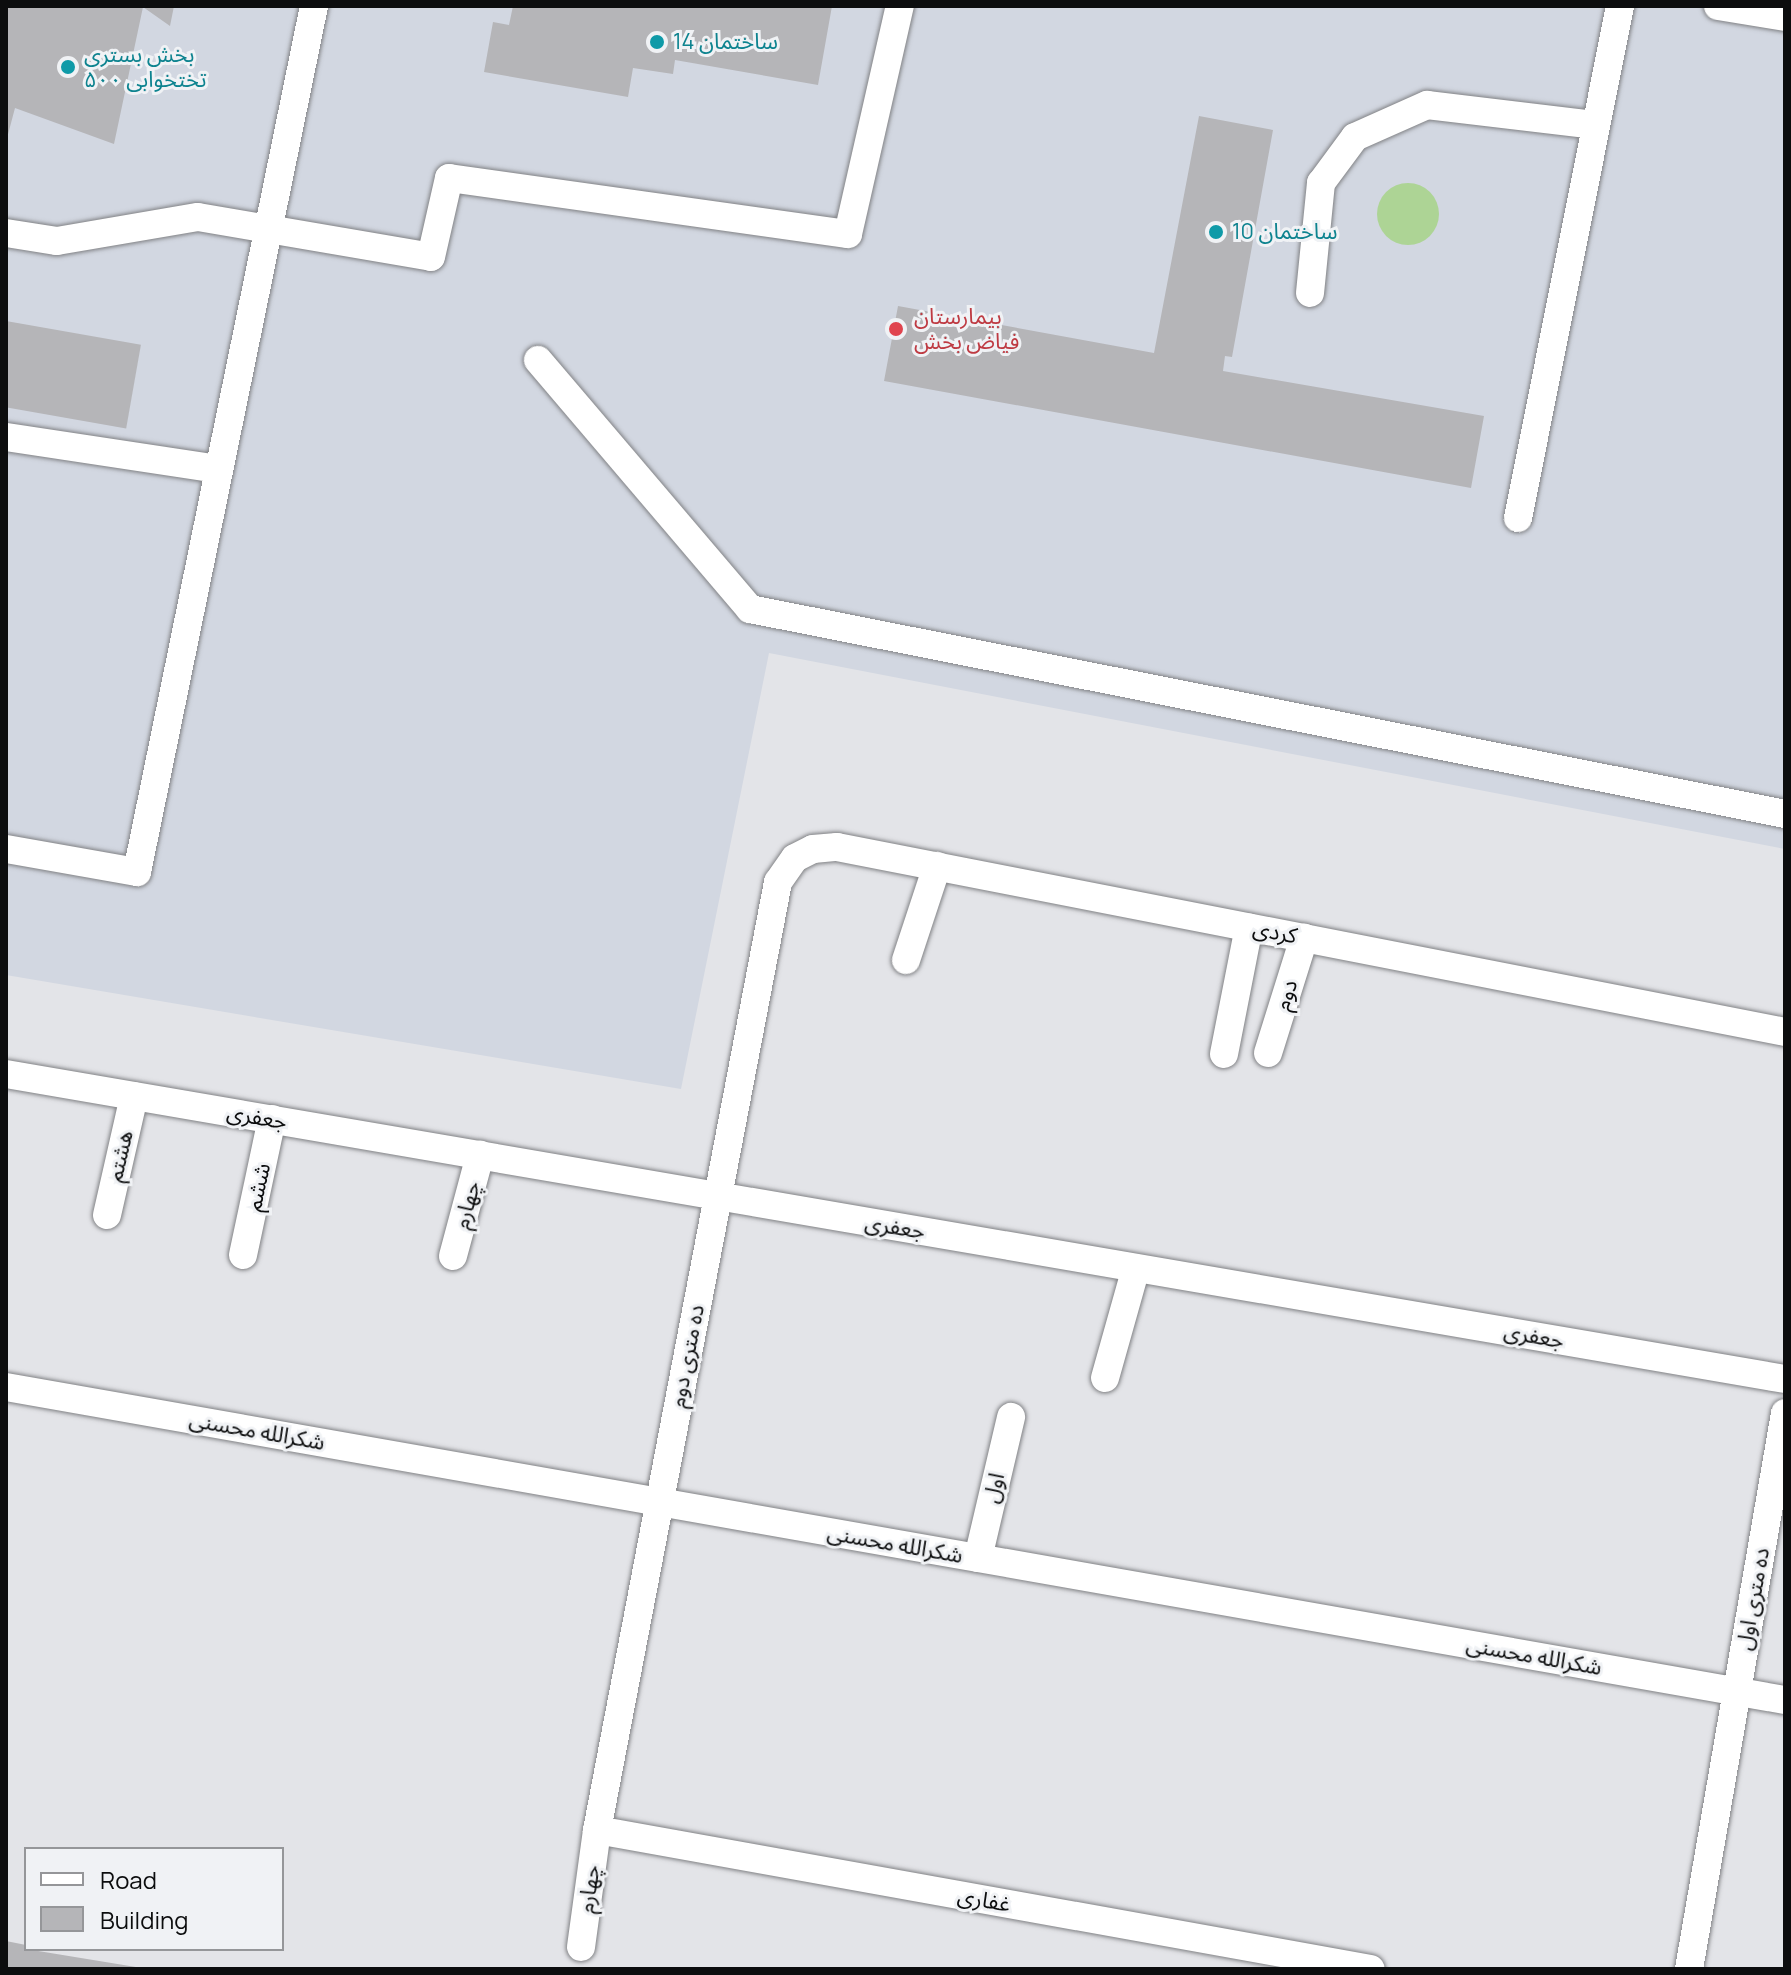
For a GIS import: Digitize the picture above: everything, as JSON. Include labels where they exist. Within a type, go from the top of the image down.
[{"type":"street","points":[[6,849],[137,872],[314,6]]},
{"type":"street","points":[[6,233],[57,241],[198,217],[431,257],[449,178],[848,234],[900,6]]},
{"type":"street","points":[[1518,518],[1620,6]]},
{"type":"street","points":[[1718,6],[1785,17]]},
{"type":"street","points":[[1310,293],[1321,183],[1355,137],[1427,105],[1594,125]]},
{"type":"street","points":[[538,360],[750,609],[1785,814]]},
{"type":"street","points":[[6,437],[217,469]]},
{"type":"street","name":"کردی","points":[[778,882],[795,858],[813,849],[837,847],[1785,1032]]},
{"type":"street","points":[[906,960],[937,866]]},
{"type":"street","name":"ده متری دوم","points":[[597,1830],[778,882]]},
{"type":"street","points":[[1224,1054],[1249,927]]},
{"type":"street","name":"دوم","points":[[1268,1053],[1304,938]]},
{"type":"street","name":"جعفری","points":[[6,1075],[1785,1379]]},
{"type":"street","name":"هشتم","points":[[107,1215],[134,1096]]},
{"type":"street","name":"ششم","points":[[243,1255],[272,1119]]},
{"type":"street","name":"چهارم","points":[[453,1256],[480,1155]]},
{"type":"street","points":[[1105,1378],[1136,1268]]},
{"type":"street","name":"شکرالله محسنی","points":[[6,1387],[1785,1700]]},
{"type":"street","name":"ده متری اول","points":[[1689,1969],[1785,1413]]},
{"type":"street","name":"اول","points":[[978,1558],[1011,1417]]},
{"type":"street","name":"چهارم","points":[[581,1947],[597,1830]]},
{"type":"street","name":"غفاری","points":[[597,1830],[1371,1969]]},
{"type":"shaded area","name":"بیمارستان فیاض بخش","points":[[6,6],[1785,6],[1785,849],[769,653],[681,1089],[6,975]]},
{"type":"green space","points":[[1408,183],[1420,185],[1430,192],[1437,202],[1437,226],[1430,236],[1420,243],[1408,245],[1396,243],[1386,236],[1379,226],[1377,214],[1379,202],[1386,192],[1396,185]]},
{"type":"building","name":"بخش بستری ۵۰۰ تختخوابی","points":[[6,6],[174,6],[170,26],[143,7],[114,144],[15,108],[6,142]]},
{"type":"building","name":"ساختمان 14","points":[[513,6],[832,6],[818,85],[675,60],[673,74],[633,68],[628,97],[484,72],[493,22],[509,25]]},
{"type":"building","points":[[1199,116],[1273,130],[1232,357],[1225,356],[1223,371],[1484,416],[1471,488],[884,381],[898,306],[1154,353]]},
{"type":"building","points":[[6,321],[141,345],[126,428],[6,407]]},
{"type":"building","points":[[6,1941],[24,1945],[24,1951],[148,1969],[6,1969]]},
{"type":"place","name":"ساختمان 14","points":[[657,42]]},
{"type":"place","name":"بخش بستری ۵۰۰ تختخوابی","points":[[68,67]]},
{"type":"place","name":"ساختمان 10","points":[[1216,232]]},
{"type":"place","name":"بیمارستان فیاض بخش","points":[[896,329]]}]
